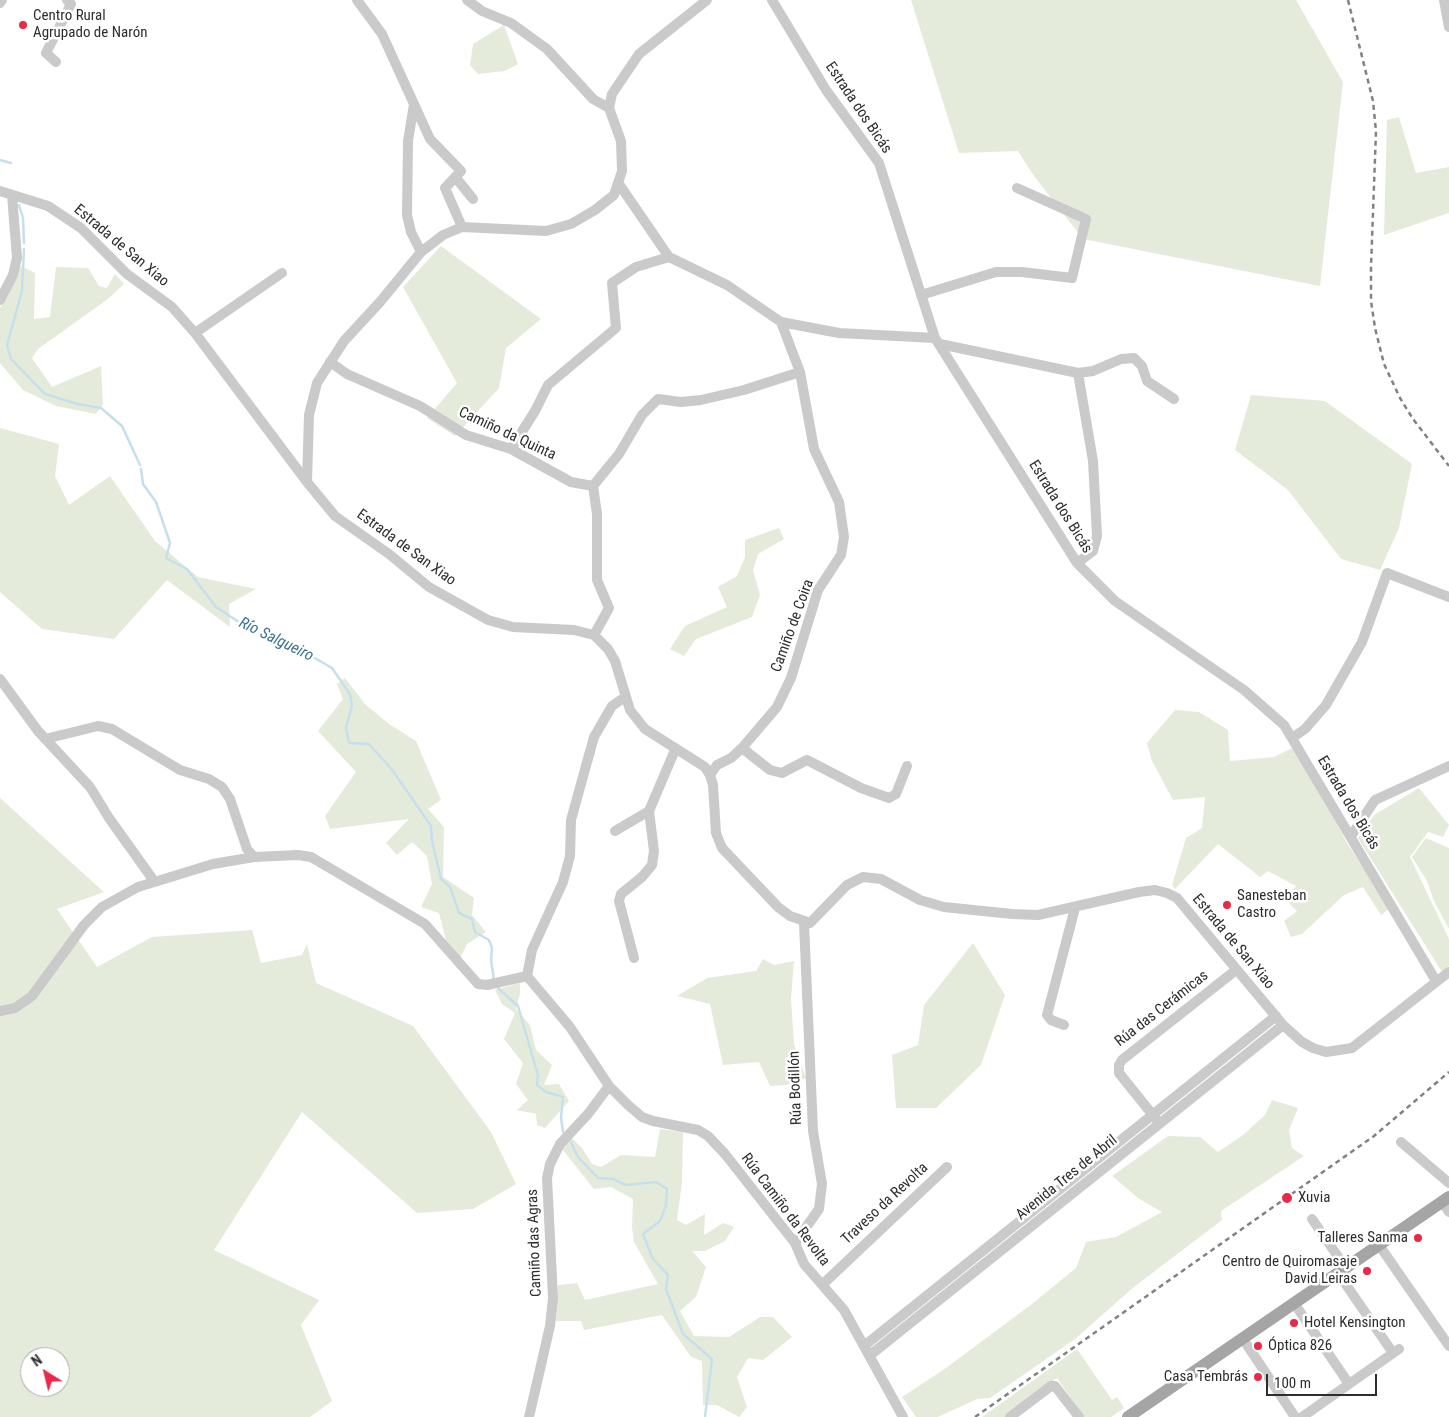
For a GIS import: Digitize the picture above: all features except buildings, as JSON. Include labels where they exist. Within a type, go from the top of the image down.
[{"type":"main road","points":[[1128,1417],[1379,1245],[1447,1203]]},
{"type":"street","points":[[56,62],[46,53],[71,4],[67,0]]},
{"type":"street","points":[[357,0],[382,34],[430,139],[461,171],[445,188],[462,227]]},
{"type":"street","points":[[468,0],[482,11],[511,23],[547,49],[593,99],[609,108]]},
{"type":"street","points":[[307,482],[309,415],[317,383],[344,341],[380,302],[421,252],[434,240],[462,227],[546,230],[571,224],[595,210],[614,195],[622,171],[621,141],[609,108],[612,94],[639,54],[707,0]]},
{"type":"street","name":"Estrada dos Bicás","points":[[772,0],[826,90],[879,164],[937,341],[1077,563],[1115,601],[1244,690],[1284,725],[1436,981]]},
{"type":"street","points":[[1444,0],[1449,27]]},
{"type":"street","points":[[414,102],[408,141],[407,215],[411,232],[421,252]]},
{"type":"street","points":[[456,178],[473,199]]},
{"type":"street","points":[[619,184],[669,257],[727,285],[781,322],[839,333],[937,341],[1078,373],[1093,371],[1121,359],[1134,358],[1142,366],[1147,381],[1174,399]]},
{"type":"street","points":[[921,295],[996,272],[1022,272],[1072,278],[1086,219],[1017,188]]},
{"type":"street","name":"Estrada de San Xiao","points":[[0,191],[48,206],[80,228],[126,274],[172,307],[195,333],[307,482],[335,516],[389,554],[429,587],[488,620],[512,627],[574,630],[594,635]]},
{"type":"street","points":[[0,300],[13,275],[17,258],[12,195]]},
{"type":"street","points":[[512,449],[535,412],[548,385],[616,328],[612,283],[636,267],[669,257]]},
{"type":"street","points":[[195,333],[282,273]]},
{"type":"street","name":"Camiño de Coira","points":[[710,775],[717,766],[742,748],[777,707],[790,678],[818,590],[841,556],[844,537],[839,502],[814,449],[800,372],[781,322]]},
{"type":"street","name":"Camiño da Quinta","points":[[330,362],[347,374],[420,406],[466,435],[512,449],[571,482],[593,486]]},
{"type":"street","points":[[800,372],[744,390],[701,400],[681,402],[658,399],[642,415],[619,454],[593,486],[597,514],[597,580],[609,608],[594,635],[608,649],[614,661],[630,710],[645,729],[675,750],[705,767],[710,775],[713,785],[716,833],[722,848],[778,907],[804,923]]},
{"type":"street","points":[[1077,563],[1093,551],[1097,536],[1093,461],[1078,373]]},
{"type":"street","points":[[1292,738],[1305,729],[1326,705],[1358,650],[1387,573],[1449,597]]},
{"type":"street","points":[[0,679],[46,739],[90,787],[108,818],[154,880]]},
{"type":"street","points":[[0,1011],[15,1008],[36,992],[84,925],[102,907],[154,880],[213,864],[254,857],[298,855],[311,857],[335,870],[425,924],[478,984],[486,985],[527,976],[532,950],[563,882],[570,856],[570,820],[594,737],[612,706],[625,697]]},
{"type":"street","points":[[46,739],[98,726],[112,729],[180,770],[209,780],[222,787],[230,799],[247,849],[254,857]]},
{"type":"street","points":[[742,748],[770,770],[782,773],[807,760],[861,788],[888,798],[896,794],[906,766]]},
{"type":"street","points":[[634,958],[619,901],[621,894],[642,877],[652,865],[654,851],[649,811],[675,750]]},
{"type":"street","points":[[1351,836],[1375,800],[1449,766]]},
{"type":"street","points":[[615,831],[649,811]]},
{"type":"street","name":"Estrada de San Xiao","points":[[804,923],[810,923],[847,885],[863,877],[881,879],[920,900],[944,907],[1038,915],[1138,892],[1155,890],[1177,898],[1283,1024],[1313,1048],[1326,1052],[1352,1048],[1449,972]]},
{"type":"street","points":[[1064,1025],[1051,1020],[1046,1015],[1075,908]]},
{"type":"street","name":"Rúa Bodillón","points":[[795,1243],[819,1209],[822,1184],[813,1131],[804,923]]},
{"type":"street","name":"Rúa das Cerámicas","points":[[1160,1123],[1119,1073],[1122,1060],[1236,970]]},
{"type":"street","name":"Rúa Camiño da Revolta","points":[[527,976],[570,1028],[608,1086],[642,1117],[698,1130],[708,1136],[725,1154],[795,1243],[804,1264],[844,1310],[904,1417]]},
{"type":"street","name":"Avenida Tres de Abril","points":[[864,1346],[1276,1016]]},
{"type":"street","name":"Avenida Tres de Abril","points":[[869,1356],[1283,1024]]},
{"type":"street","name":"Camiño das Agras","points":[[529,1417],[550,1326],[553,1298],[547,1178],[550,1164],[560,1144],[588,1114],[608,1086]]},
{"type":"street","points":[[1402,1142],[1449,1183]]},
{"type":"street","name":"Traveso da Revolta","points":[[823,1284],[947,1167]]},
{"type":"street","points":[[1302,1417],[1396,1351],[1342,1270],[1312,1219]]},
{"type":"street","points":[[1379,1245],[1449,1346]]},
{"type":"street","points":[[1294,1303],[1349,1384]]},
{"type":"street","points":[[1243,1339],[1296,1417]]},
{"type":"street","points":[[1010,1417],[1051,1386],[1055,1386],[1079,1417]]},
{"type":"green space","points":[[911,0],[1296,0],[1343,82],[1320,286],[1083,239],[1034,176],[1018,151],[959,153]]},
{"type":"green space","points":[[504,25],[518,64],[505,71],[478,74],[470,65],[473,44]]},
{"type":"green space","points":[[1399,117],[1416,173],[1449,167],[1449,213],[1384,235],[1387,120]]},
{"type":"green space","points":[[441,246],[541,319],[506,348],[499,388],[455,436],[427,418],[457,383],[403,287]]},
{"type":"green space","points":[[21,266],[35,273],[34,319],[50,317],[56,267],[88,268],[99,286],[107,288],[115,274],[124,284],[108,299],[38,349],[32,358],[52,387],[101,366],[103,404],[96,414],[56,406],[23,390],[0,363],[0,308]]},
{"type":"green space","points":[[1251,395],[1325,401],[1412,464],[1399,528],[1380,570],[1341,559],[1288,490],[1235,450]]},
{"type":"green space","points":[[0,428],[59,444],[55,476],[69,505],[110,476],[155,541],[198,577],[256,589],[229,604],[230,627],[167,580],[114,639],[42,629],[0,592]]},
{"type":"green space","points":[[779,528],[784,539],[758,554],[753,570],[760,595],[752,617],[696,639],[684,656],[670,649],[685,626],[727,607],[718,587],[737,576],[745,557],[745,540]]},
{"type":"green space","points":[[345,678],[365,704],[389,724],[416,741],[441,800],[428,809],[444,827],[443,877],[474,898],[472,915],[486,932],[467,944],[460,958],[448,948],[439,913],[421,907],[432,884],[427,856],[412,842],[397,855],[386,843],[409,819],[330,829],[325,816],[356,772],[318,731],[343,699],[337,684]]},
{"type":"green space","points":[[1175,710],[1199,712],[1228,730],[1230,761],[1274,757],[1292,748],[1320,792],[1347,843],[1390,908],[1381,915],[1363,887],[1344,895],[1302,934],[1291,937],[1284,921],[1297,911],[1284,898],[1296,886],[1268,871],[1260,877],[1218,844],[1175,889],[1172,885],[1186,838],[1202,828],[1205,797],[1173,800],[1152,761],[1147,743]]},
{"type":"green space","points":[[1419,788],[1449,825],[1443,837],[1428,832],[1410,857],[1449,939],[1449,966],[1442,972],[1358,838],[1374,815]]},
{"type":"green space","points":[[0,798],[104,892],[57,909],[97,967],[152,937],[252,930],[261,963],[302,955],[307,944],[316,983],[413,1026],[491,1132],[516,1184],[473,1209],[417,1213],[302,1112],[214,1250],[319,1300],[301,1325],[332,1401],[310,1417],[0,1417]]},
{"type":"green space","points":[[1426,838],[1449,848],[1449,929],[1434,901],[1427,881],[1412,857]]},
{"type":"green space","points":[[973,943],[1005,995],[981,1065],[936,1108],[896,1108],[892,1055],[918,1045],[924,1005]]},
{"type":"green space","points":[[763,959],[774,965],[794,961],[791,999],[794,1044],[806,1078],[786,1085],[770,1086],[759,1062],[723,1065],[710,1004],[677,996],[707,978],[756,971]]},
{"type":"green space","points":[[520,983],[520,994],[516,1009],[530,1025],[536,1050],[552,1065],[544,1085],[559,1084],[569,1101],[545,1128],[537,1125],[536,1114],[517,1110],[528,1100],[516,1084],[523,1063],[504,1039],[515,1013],[502,1004],[495,990]]},
{"type":"green space","points":[[1272,1100],[1298,1108],[1289,1130],[1292,1148],[1304,1156],[1221,1211],[1222,1220],[1134,1287],[1075,1339],[990,1398],[977,1399],[938,1417],[916,1417],[902,1397],[946,1368],[1028,1307],[1076,1268],[1086,1242],[1116,1237],[1162,1212],[1138,1198],[1112,1176],[1168,1136],[1200,1137],[1218,1152],[1243,1135],[1265,1115]]},
{"type":"green space","points":[[660,1129],[683,1132],[682,1182],[677,1220],[686,1225],[705,1214],[704,1235],[723,1223],[734,1227],[725,1241],[705,1251],[692,1251],[706,1267],[696,1297],[680,1311],[694,1336],[729,1337],[760,1317],[773,1317],[792,1337],[763,1360],[748,1358],[737,1377],[747,1407],[739,1417],[717,1405],[703,1405],[702,1361],[691,1357],[662,1315],[584,1330],[581,1321],[556,1321],[558,1285],[577,1283],[585,1300],[658,1284],[634,1242],[632,1227],[633,1199],[611,1187],[594,1189],[562,1149],[571,1137],[582,1148],[592,1164],[601,1167],[621,1155],[655,1157]]},
{"type":"green space","points":[[1077,1349],[1112,1400],[1117,1397],[1124,1408],[1111,1417],[1084,1417],[1057,1378],[1007,1413],[1007,1417],[982,1417]]},
{"type":"waterway","name":"Río Salgueiro","points":[[0,160],[11,163]]},
{"type":"waterway","name":"Río Salgueiro","points":[[19,205],[23,218],[24,243]]},
{"type":"waterway","name":"Río Salgueiro","points":[[24,249],[22,291],[7,345],[11,359],[45,394],[78,404],[101,408],[122,426],[140,465]]},
{"type":"waterway","name":"Río Salgueiro","points":[[141,469],[143,484],[156,502],[170,543],[166,558],[187,569],[216,607],[248,628],[296,647],[332,668],[350,694],[352,706],[346,728],[349,743],[369,744],[393,771],[431,826],[432,841],[441,879],[450,887],[459,913],[472,919],[475,932],[489,940],[492,948],[491,960],[494,980]]},
{"type":"waterway","name":"Río Salgueiro","points":[[497,987],[518,1006],[538,1075],[537,1085],[546,1092],[563,1097],[561,1117],[563,1132]]},
{"type":"waterway","name":"Río Salgueiro","points":[[570,1140],[578,1157],[598,1178],[613,1179],[626,1185],[656,1182],[667,1189],[666,1205],[660,1221],[643,1234],[653,1259],[668,1275],[666,1289],[683,1334],[712,1359],[705,1417]]},
{"type":"railway","points":[[1348,0],[1373,101],[1376,131],[1371,267],[1371,301],[1375,328],[1384,364],[1400,398],[1413,419],[1449,466]]},
{"type":"railway","points":[[975,1417],[1374,1136],[1449,1072]]},
{"type":"place","name":"Centro Rural Agrupado de Narón","points":[[23,25]]},
{"type":"place","name":"Sanesteban Castro","points":[[1227,905]]},
{"type":"place","name":"Xuvia","points":[[1287,1198]]},
{"type":"place","name":"Talleres Sanma","points":[[1418,1238]]},
{"type":"place","name":"Centro de Quiromasaje David Leiras","points":[[1367,1271]]},
{"type":"place","name":"Hotel Kensington","points":[[1294,1323]]},
{"type":"place","name":"Óptica 826","points":[[1258,1346]]},
{"type":"place","name":"Casa Tembrás","points":[[1258,1377]]}]
